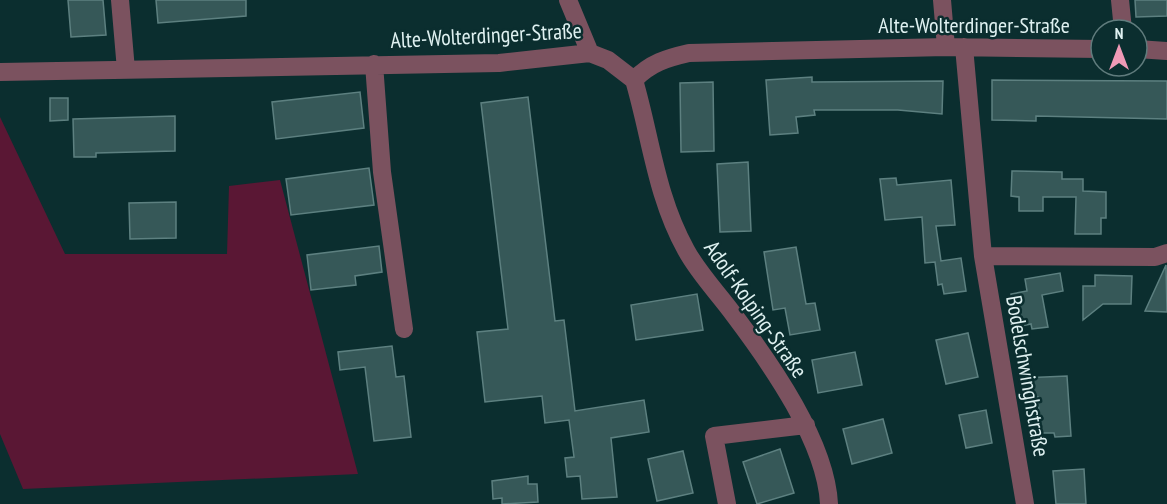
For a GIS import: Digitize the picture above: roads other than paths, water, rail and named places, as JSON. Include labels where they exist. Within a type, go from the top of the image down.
[{"type":"street","points":[[120,0],[126,70]]},
{"type":"street","points":[[568,0],[590,52]]},
{"type":"street","name":"Bodelschwinghstraße","points":[[942,0],[955,47],[983,256],[1025,504]]},
{"type":"street","points":[[1120,0],[1122,18]]},
{"type":"street","name":"Alte-Wolterdinger-Straße","points":[[0,72],[499,63],[590,52],[608,60],[634,80],[646,68],[663,59],[689,53],[955,47],[1089,49]]},
{"type":"street","points":[[1149,50],[1167,51]]},
{"type":"street","points":[[374,64],[382,172],[404,329]]},
{"type":"street","name":"Adolf-Kolping-Straße","points":[[634,80],[662,195],[684,248],[703,279],[734,314],[806,425],[828,492],[829,504]]},
{"type":"street","points":[[983,256],[1155,257],[1167,253]]},
{"type":"street","points":[[727,504],[714,436],[806,425]]}]
